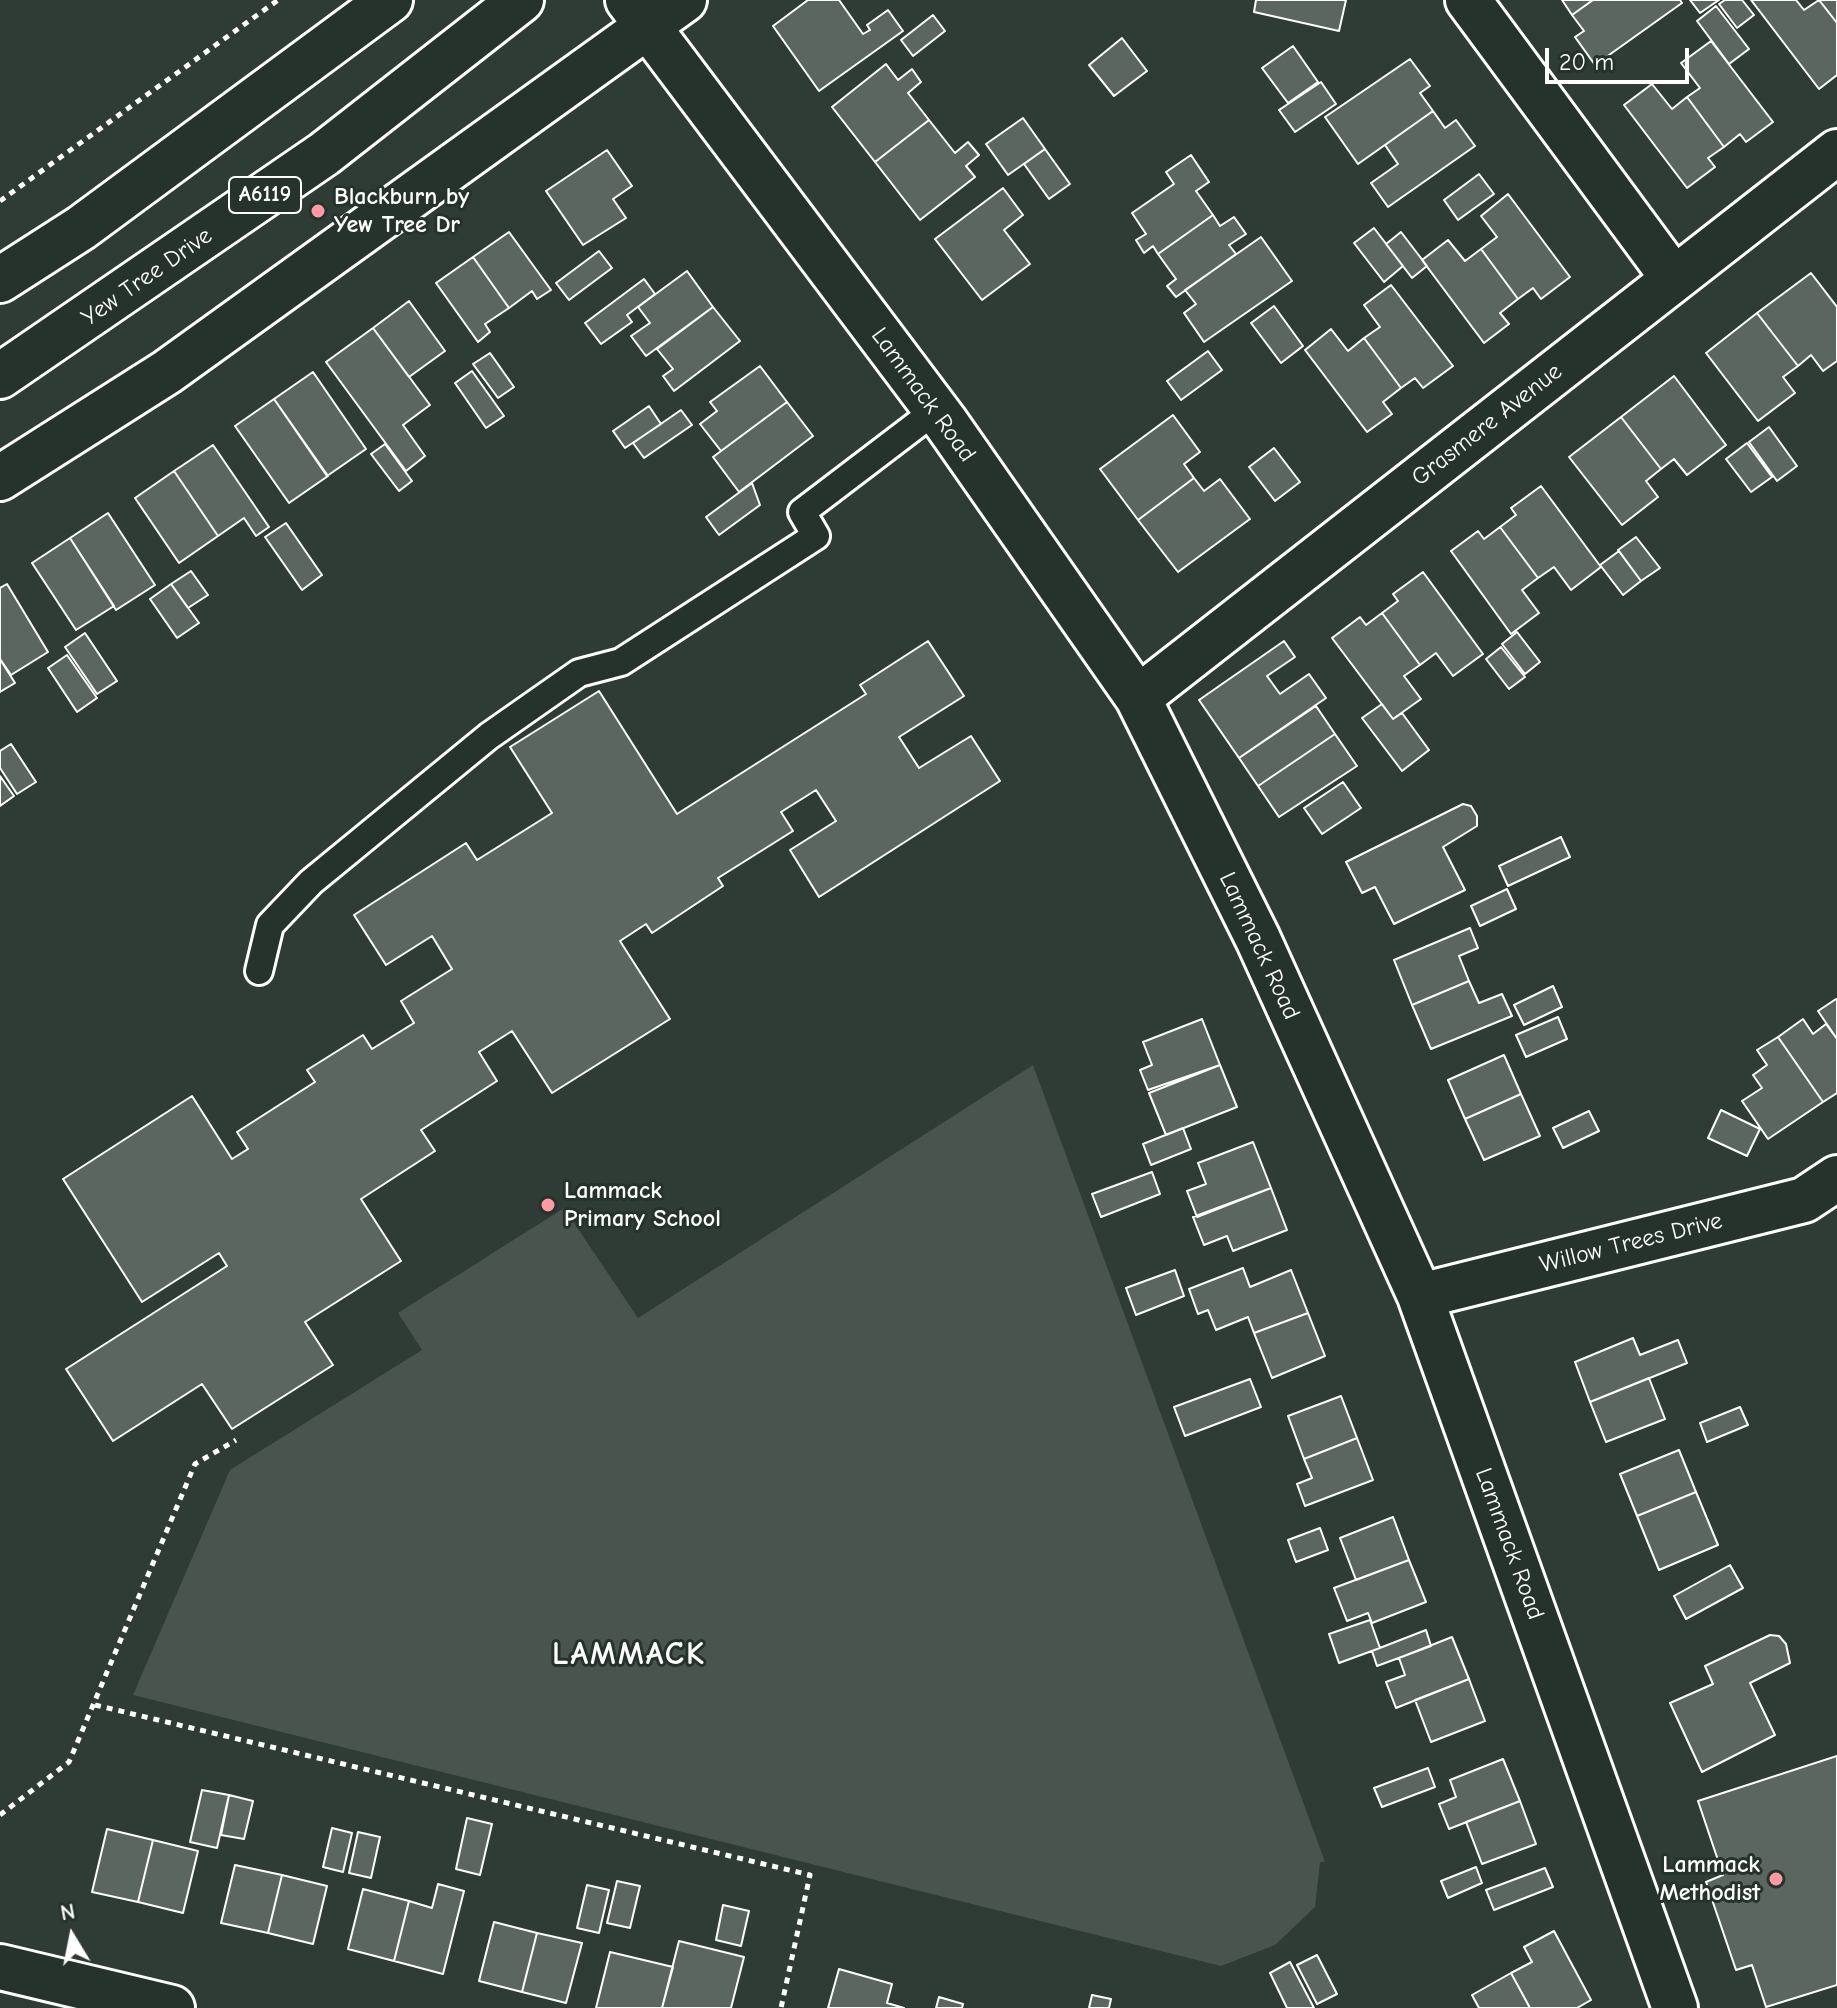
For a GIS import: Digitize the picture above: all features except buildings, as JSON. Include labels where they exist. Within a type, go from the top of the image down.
[{"type":"main road","points":[[0,280],[81,228],[390,0]]},
{"type":"main road","name":"Yew Tree Drive","points":[[0,376],[324,154],[521,0]]},
{"type":"main road","points":[[0,478],[167,372],[638,13],[684,0]]},
{"type":"main road","points":[[1468,0],[1674,279]]},
{"type":"main road","name":"Lammack Road","points":[[638,13],[936,410],[1138,698],[1258,939],[1420,1296],[1675,2008]]},
{"type":"main road","name":"Grasmere Avenue","points":[[1138,698],[1837,152]]},
{"type":"main road","name":"Willow Trees Drive","points":[[1420,1296],[1804,1200],[1837,1178]]},
{"type":"main road","points":[[0,1967],[172,2008]]},
{"type":"lane","points":[[259,971],[270,925],[334,862],[534,701],[579,673],[621,662],[816,536],[802,512],[936,410]]},
{"type":"path","points":[[0,201],[278,0]]},
{"type":"path","points":[[0,1815],[69,1762],[195,1464],[236,1440]]},
{"type":"path","points":[[95,1705],[810,1875],[781,2008]]},
{"type":"shaded area","points":[[1033,1065],[1325,1862],[1320,1862],[1315,1907],[1275,1945],[1221,1966],[133,1695],[230,1470],[422,1350],[398,1313],[564,1208],[638,1318]]},
{"type":"place","name":"Blackburn by Yew Tree Dr","points":[[318,211]]},
{"type":"place","name":"Lammack Primary School","points":[[548,1205]]},
{"type":"place","name":"Lammack Methodist","points":[[1776,1879]]},
{"type":"district","name":"LAMMACK","points":[[629,1655]]}]
